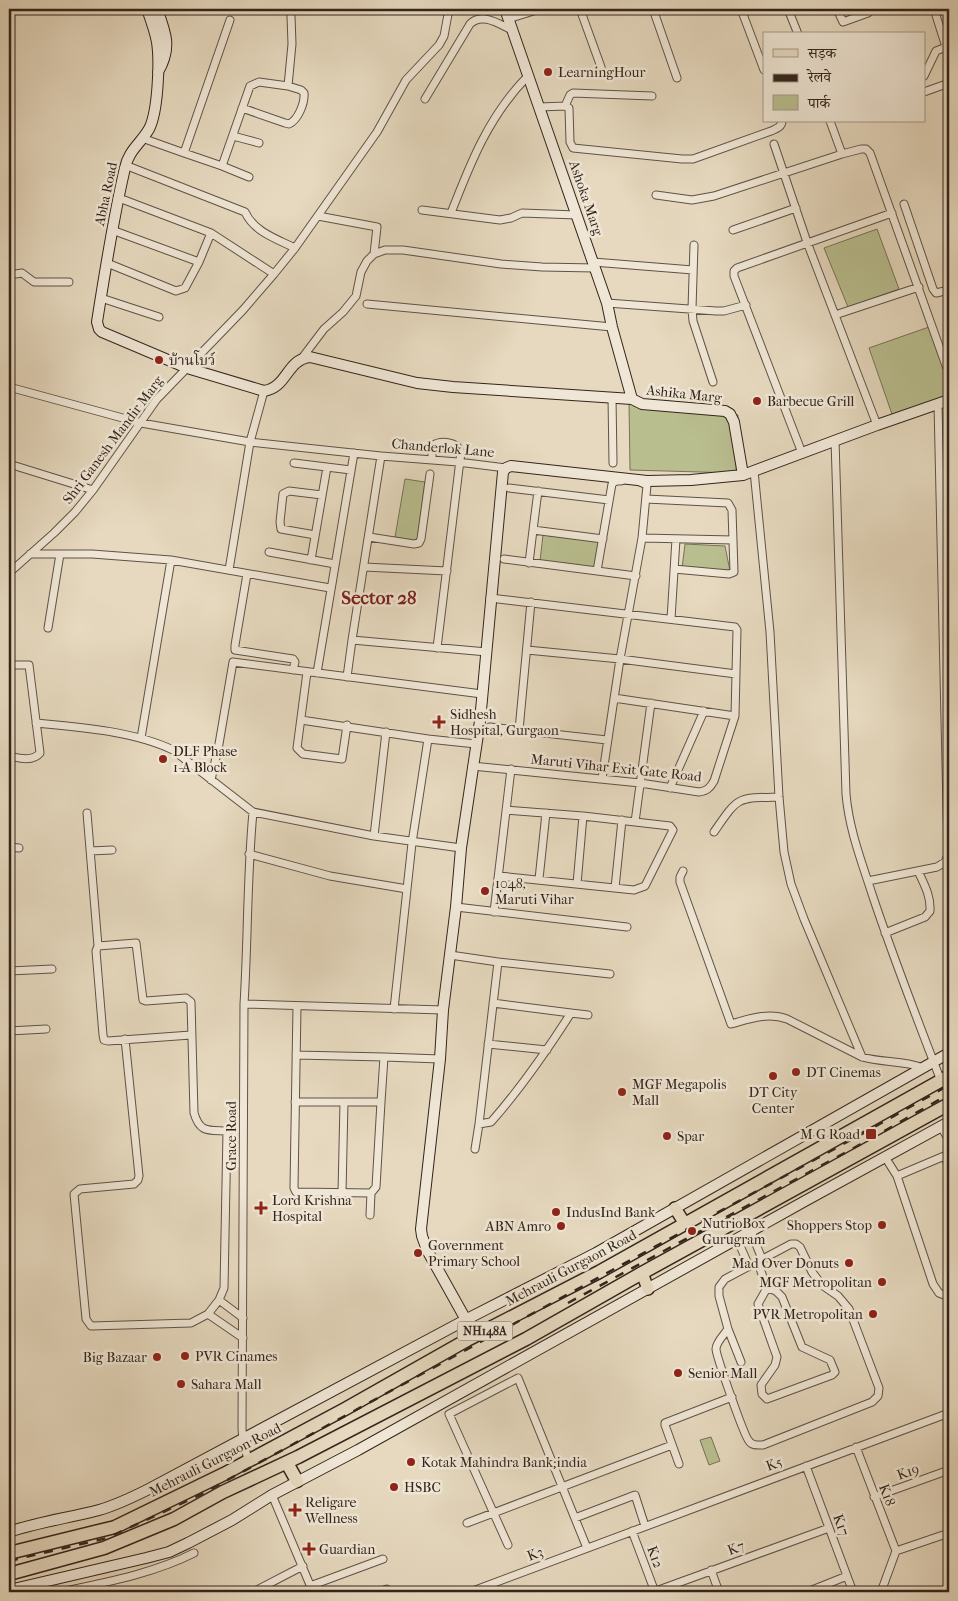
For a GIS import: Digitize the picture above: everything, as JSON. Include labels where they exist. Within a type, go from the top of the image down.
[{"type":"highway","name":"Mehrauli Gurgaon Road","points":[[9,1553],[115,1528],[224,1474],[346,1409],[475,1336],[599,1272],[945,1079]]},
{"type":"highway","name":"NH148A","points":[[9,1574],[104,1548],[174,1519],[223,1492],[287,1463],[526,1339],[642,1272],[949,1104]]},
{"type":"highway","points":[[346,1409],[354,1427]]},
{"type":"highway","points":[[287,1463],[297,1481]]},
{"type":"main road","points":[[676,1208],[685,1224]]},
{"type":"main road","points":[[642,1272],[648,1289]]},
{"type":"street","name":"Abha Road","points":[[147,9],[157,40],[158,72],[154,115],[150,128],[129,155],[125,165],[97,322],[102,332],[187,368]]},
{"type":"street","name":"Abha Road","points":[[157,9],[167,40],[164,62],[158,72]]},
{"type":"street","points":[[125,165],[245,212],[257,229],[295,248],[376,132],[406,80],[439,46],[444,36],[448,9]]},
{"type":"street","points":[[507,14],[540,9]]},
{"type":"street","points":[[580,9],[601,67]]},
{"type":"street","points":[[653,9],[677,78]]},
{"type":"street","points":[[741,9],[763,67]]},
{"type":"street","points":[[788,9],[797,32]]},
{"type":"street","points":[[838,9],[843,22],[868,13]]},
{"type":"street","points":[[926,72],[936,51],[948,46],[946,33],[934,9]]},
{"type":"street","name":"Ashoka Marg","points":[[507,14],[607,303],[632,399]]},
{"type":"street","points":[[288,86],[292,44],[291,16]]},
{"type":"street","points":[[425,99],[470,24],[475,19],[482,18],[512,30]]},
{"type":"street","points":[[184,153],[230,20]]},
{"type":"street","points":[[451,213],[480,142],[496,114],[528,76]]},
{"type":"street","points":[[222,166],[233,136],[242,108],[250,86],[258,82],[288,86],[302,90],[305,98],[296,120],[293,122],[285,123],[242,108]]},
{"type":"street","points":[[926,91],[949,83]]},
{"type":"street","points":[[565,106],[570,95],[573,93],[652,96]]},
{"type":"street","points":[[539,107],[565,106],[569,108],[570,142],[573,148],[682,159],[702,157],[778,128],[782,122]]},
{"type":"street","points":[[830,122],[842,154]]},
{"type":"street","points":[[233,136],[259,143]]},
{"type":"street","points":[[142,138],[249,177]]},
{"type":"street","points":[[774,144],[807,242],[877,425]]},
{"type":"street","points":[[656,195],[692,200],[704,198],[842,154],[866,149],[870,153],[949,374]]},
{"type":"street","points":[[119,198],[211,233],[274,274]]},
{"type":"street","points":[[904,204],[933,289],[936,293],[949,290]]},
{"type":"street","points":[[733,230],[796,208]]},
{"type":"street","points":[[422,210],[500,220],[522,213],[577,215]]},
{"type":"street","points":[[802,453],[734,276],[734,271],[807,242],[892,213]]},
{"type":"street","points":[[318,216],[377,227],[374,254]]},
{"type":"street","points":[[112,230],[199,262]]},
{"type":"street","points":[[106,263],[176,291],[185,288],[199,262],[211,233]]},
{"type":"street","points":[[694,245],[692,309],[696,336],[713,382]]},
{"type":"street","name":"Shri Ganesh Mandir Marg","points":[[9,573],[70,517],[93,490],[157,399],[243,310],[295,248]]},
{"type":"street","points":[[302,358],[324,329],[343,312],[356,296],[361,272],[367,262],[374,254],[386,250],[404,250],[501,264],[542,267],[594,265],[693,270]]},
{"type":"street","points":[[9,275],[22,273],[34,282],[69,282]]},
{"type":"street","points":[[835,315],[918,287]]},
{"type":"street","points":[[101,298],[159,317]]},
{"type":"street","points":[[607,303],[724,311],[746,305]]},
{"type":"street","points":[[367,304],[612,327]]},
{"type":"street","points":[[187,368],[264,392],[272,390],[279,385],[295,362],[302,358],[310,357],[417,383],[632,399]]},
{"type":"street","name":"Chanderlok Lane","points":[[9,387],[141,423],[250,442],[506,468],[511,466],[648,481],[691,480],[743,475],[949,400]]},
{"type":"street","points":[[229,570],[250,442],[264,392]]},
{"type":"street","points":[[612,397],[613,463]]},
{"type":"street","name":"Ashika Marg","points":[[632,399],[642,404],[725,411],[730,414],[734,422],[743,475]]},
{"type":"street","points":[[868,882],[937,867],[944,862],[948,855],[938,404]]},
{"type":"street","points":[[835,440],[848,814],[853,839],[885,933],[933,1062],[945,1079]]},
{"type":"street","points":[[432,459],[432,446],[440,442],[455,444],[461,452],[458,462],[437,648]]},
{"type":"street","points":[[317,673],[354,452]]},
{"type":"street","points":[[347,677],[381,456]]},
{"type":"street","points":[[294,463],[351,470]]},
{"type":"street","points":[[9,464],[93,490]]},
{"type":"street","points":[[312,560],[327,467]]},
{"type":"street","points":[[940,467],[949,499]]},
{"type":"street","points":[[475,1336],[427,1250],[422,1236],[422,1216],[461,848],[482,694],[502,472],[506,468]]},
{"type":"street","points":[[754,472],[770,632],[784,852],[791,884],[862,1057]]},
{"type":"street","points":[[369,537],[414,544],[421,539],[430,474]]},
{"type":"street","points":[[597,571],[612,484],[616,480],[644,482],[647,485],[642,538],[620,659],[602,779]]},
{"type":"street","points":[[509,488],[609,500]]},
{"type":"street","points":[[315,535],[281,529],[283,494],[289,490],[322,495]]},
{"type":"street","points":[[529,563],[538,492]]},
{"type":"street","points":[[646,499],[728,503],[732,510],[734,572],[729,574],[674,569]]},
{"type":"street","points":[[533,530],[603,538]]},
{"type":"street","points":[[642,538],[733,540]]},
{"type":"street","points":[[490,598],[671,620],[676,539]]},
{"type":"street","points":[[269,552],[335,564]]},
{"type":"street","points":[[30,554],[92,554],[171,560],[330,588]]},
{"type":"street","points":[[48,628],[60,554]]},
{"type":"street","points":[[504,559],[636,576]]},
{"type":"street","points":[[141,738],[171,560]]},
{"type":"street","points":[[364,567],[447,571]]},
{"type":"street","points":[[247,574],[235,650],[293,659],[295,662],[293,670]]},
{"type":"street","points":[[519,730],[531,602]]},
{"type":"street","name":"Maruti Vihar Exit Gate Road","points":[[472,766],[640,783],[699,792],[706,791],[711,786],[735,716],[737,628],[671,620]]},
{"type":"street","points":[[352,640],[486,652]]},
{"type":"street","points":[[527,650],[620,659],[736,674]]},
{"type":"street","points":[[211,780],[219,744],[232,662],[482,694]]},
{"type":"street","points":[[9,665],[29,665],[40,753],[38,756],[22,758],[9,756]]},
{"type":"street","points":[[307,672],[297,748],[299,751],[302,754],[342,759],[347,725]]},
{"type":"street","points":[[614,698],[735,716]]},
{"type":"street","points":[[635,822],[651,703]]},
{"type":"street","points":[[670,788],[704,711]]},
{"type":"street","points":[[301,720],[347,725],[428,739],[476,744]]},
{"type":"street","points":[[36,723],[141,738],[172,750],[253,812],[412,843],[461,848]]},
{"type":"street","points":[[490,727],[607,740]]},
{"type":"street","points":[[374,836],[386,732]]},
{"type":"street","points":[[394,1009],[412,843],[428,739]]},
{"type":"street","points":[[494,912],[511,769]]},
{"type":"street","points":[[714,832],[732,806],[737,802],[748,798],[779,797]]},
{"type":"street","points":[[499,876],[634,890],[641,889],[645,886],[672,833],[672,827],[670,826],[583,816],[506,810]]},
{"type":"street","name":"Grace Road","points":[[248,1460],[243,1440],[244,1004],[249,854],[253,812]]},
{"type":"street","points":[[87,813],[103,1037],[106,1041],[192,1035]]},
{"type":"street","points":[[539,879],[546,813]]},
{"type":"street","points":[[577,884],[583,816]]},
{"type":"street","points":[[615,888],[622,820]]},
{"type":"street","points":[[9,847],[18,848]]},
{"type":"street","points":[[90,851],[112,850]]},
{"type":"street","points":[[249,854],[330,876],[407,889]]},
{"type":"street","points":[[683,870],[680,882],[730,1024],[777,1015],[862,1057],[923,1068]]},
{"type":"street","points":[[885,933],[925,917],[930,911],[929,896],[918,871]]},
{"type":"street","points":[[456,907],[627,927]]},
{"type":"street","points":[[98,946],[136,943],[143,1000],[189,999],[194,1113],[196,1121],[202,1128],[208,1130],[227,1131],[224,1292],[208,1314],[189,1323],[91,1326],[86,1319],[74,1194],[80,1189],[134,1184],[139,1176],[125,1039]]},
{"type":"street","points":[[450,955],[610,974]]},
{"type":"street","points":[[475,1149],[498,962]]},
{"type":"street","points":[[9,971],[52,969]]},
{"type":"street","points":[[493,1003],[588,1015]]},
{"type":"street","points":[[244,1004],[443,1010]]},
{"type":"street","points":[[297,1006],[294,1188],[296,1196],[371,1193]]},
{"type":"street","points":[[479,1124],[492,1122],[517,1092],[547,1050],[570,1013]]},
{"type":"street","points":[[9,1031],[46,1030]]},
{"type":"street","points":[[488,1044],[547,1050]]},
{"type":"street","points":[[9,1532],[26,1526],[99,1510],[127,1500],[243,1440],[465,1320],[596,1253],[949,1053]]},
{"type":"street","points":[[296,1056],[440,1059]]},
{"type":"street","points":[[370,1215],[371,1193],[376,1188],[384,1057]]},
{"type":"street","points":[[295,1102],[381,1102]]},
{"type":"street","points":[[342,1194],[344,1102]]},
{"type":"street","points":[[9,1590],[169,1552],[232,1520],[297,1481],[358,1450],[885,1157],[946,1125],[949,1140]]},
{"type":"street","points":[[897,1176],[947,1155],[949,1168]]},
{"type":"street","points":[[885,1157],[897,1176],[933,1284],[939,1293],[949,1297]]},
{"type":"street","points":[[745,1216],[752,1231],[768,1288],[758,1304],[777,1357],[775,1365],[761,1385],[762,1394],[767,1398],[832,1375],[834,1372],[830,1360],[802,1347],[782,1297],[776,1290],[768,1288]]},
{"type":"street","points":[[737,1239],[749,1266]]},
{"type":"street","points":[[728,1329],[717,1344],[716,1349],[749,1442],[756,1446],[763,1445],[872,1402],[878,1396],[879,1388],[849,1309],[838,1296],[822,1285],[812,1272],[800,1247],[796,1244],[791,1244],[749,1266],[725,1280],[720,1287],[719,1296],[728,1329],[741,1362]]},
{"type":"street","points":[[219,1300],[243,1318]]},
{"type":"street","points":[[208,1314],[243,1338]]},
{"type":"street","points":[[508,1545],[449,1414],[518,1378],[587,1548]]},
{"type":"street","points":[[679,1464],[665,1425],[668,1420],[732,1397]]},
{"type":"street","name":"K5","points":[[608,1539],[949,1413]]},
{"type":"street","points":[[466,1523],[672,1445]]},
{"type":"street","name":"K18","points":[[856,1448],[896,1551]]},
{"type":"street","name":"K17","points":[[806,1466],[853,1592]]},
{"type":"street","name":"K19","points":[[874,1497],[949,1470]]},
{"type":"street","points":[[272,1495],[311,1589],[383,1559]]},
{"type":"street","points":[[574,1518],[635,1495],[645,1526]]},
{"type":"street","name":"K7","points":[[654,1592],[829,1528]]},
{"type":"street","name":"K12","points":[[632,1530],[654,1592]]},
{"type":"street","points":[[881,1592],[896,1551],[949,1532]]},
{"type":"street","name":"K3","points":[[470,1592],[608,1539]]},
{"type":"street","points":[[61,1592],[153,1570],[173,1563],[194,1552]]},
{"type":"street","points":[[253,1592],[303,1566]]},
{"type":"street","points":[[711,1570],[719,1592]]},
{"type":"street","points":[[808,1592],[846,1576]]},
{"type":"street","points":[[378,1592],[387,1589]]},
{"type":"green space","points":[[877,229],[899,289],[848,307],[824,248]]},
{"type":"green space","points":[[929,327],[949,383],[949,397],[893,417],[869,348]]},
{"type":"green space","points":[[629,403],[738,415],[736,473],[630,470]]},
{"type":"green space","points":[[405,479],[425,482],[417,541],[395,537]]},
{"type":"green space","points":[[543,535],[600,542],[596,568],[540,561]]},
{"type":"green space","points":[[685,544],[725,546],[730,571],[682,568]]},
{"type":"green space","points":[[711,1437],[720,1461],[709,1465],[700,1440]]},
{"type":"railway","points":[[9,1561],[107,1538],[200,1495],[949,1085]]},
{"type":"railway","points":[[568,1303],[874,1137],[949,1094]]},
{"type":"place","name":"LearningHour","points":[[548,72]]},
{"type":"place","name":"บ้านโบว์","points":[[159,360]]},
{"type":"place","name":"Barbecue Grill","points":[[757,401]]},
{"type":"place","name":"Sidhesh Hospital, Gurgaon","points":[[439,722]]},
{"type":"place","name":"DLF Phase 1-A Block","points":[[163,759]]},
{"type":"place","name":"1048, Maruti Vihar","points":[[485,891]]},
{"type":"place","name":"DT Cinemas","points":[[796,1072]]},
{"type":"place","name":"DT City Center","points":[[773,1076]]},
{"type":"place","name":"MGF Megapolis Mall","points":[[622,1092]]},
{"type":"place","name":"M G Road","points":[[871,1134]]},
{"type":"place","name":"Spar","points":[[667,1136]]},
{"type":"place","name":"Lord Krishna Hospital","points":[[261,1208]]},
{"type":"place","name":"IndusInd Bank","points":[[556,1212]]},
{"type":"place","name":"Shoppers Stop","points":[[882,1225]]},
{"type":"place","name":"ABN Amro","points":[[561,1226]]},
{"type":"place","name":"NutrioBox Gurugram","points":[[692,1231]]},
{"type":"place","name":"Government Primary School","points":[[418,1253]]},
{"type":"place","name":"Mad Over Donuts","points":[[849,1263]]},
{"type":"place","name":"MGF Metropolitan","points":[[882,1282]]},
{"type":"place","name":"PVR Metropolitan","points":[[873,1314]]},
{"type":"place","name":"PVR Cinames","points":[[185,1356]]},
{"type":"place","name":"Big Bazaar","points":[[157,1357]]},
{"type":"place","name":"Senior Mall","points":[[678,1373]]},
{"type":"place","name":"Sahara Mall","points":[[181,1384]]},
{"type":"place","name":"Kotak Mahindra Bank;india","points":[[411,1462]]},
{"type":"place","name":"HSBC","points":[[394,1487]]},
{"type":"place","name":"Religare Wellness","points":[[295,1510]]},
{"type":"place","name":"Guardian","points":[[309,1549]]},
{"type":"district","name":"Sector 28","points":[[379,598]]}]
